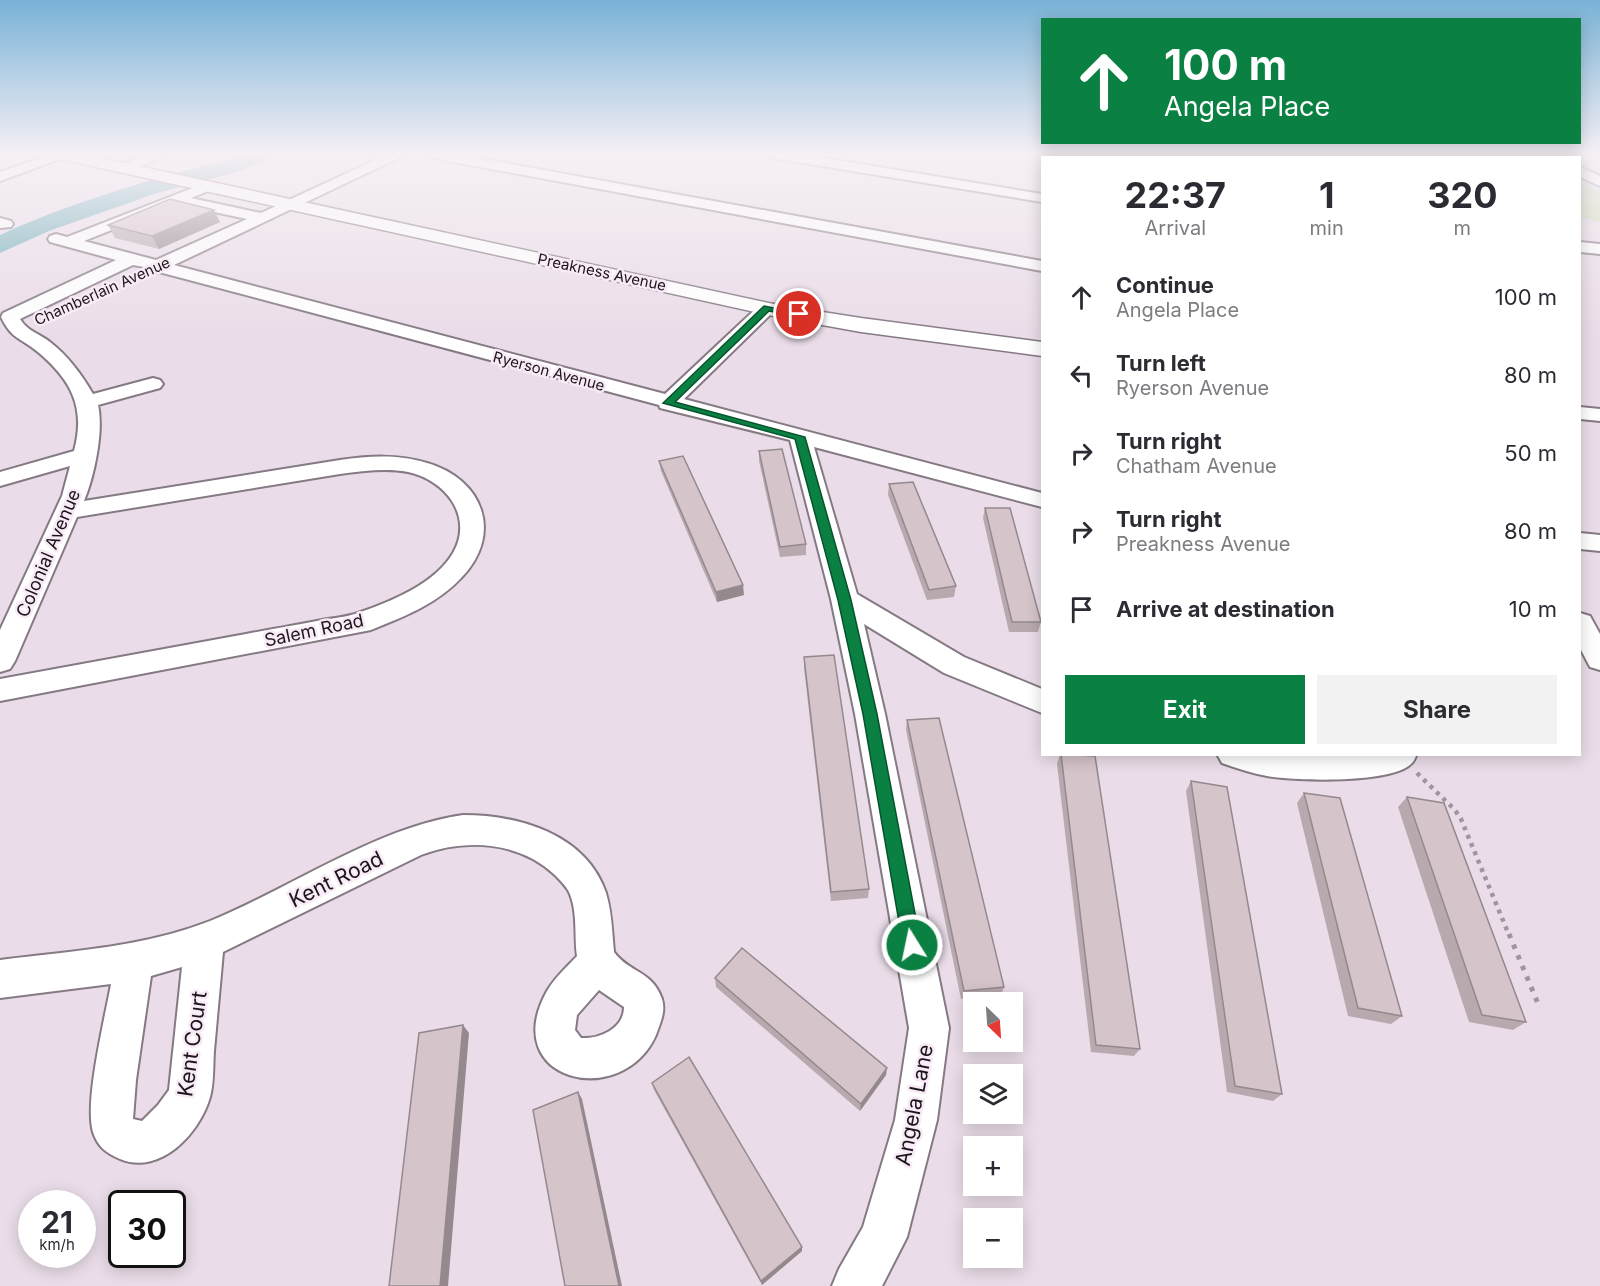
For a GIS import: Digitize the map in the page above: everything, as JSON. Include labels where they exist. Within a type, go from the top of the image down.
[{"type":"main road","name":"Preakness Avenue","points":[[334,214],[767,308],[861,325],[1041,349]]},
{"type":"street","name":"Ryerson Avenue","points":[[135,214],[62,241],[125,276],[158,266],[668,403],[1041,500]]},
{"type":"street","points":[[245,214],[264,218]]},
{"type":"street","name":"Chamberlain Avenue","points":[[158,266],[273,214]]},
{"type":"street","points":[[759,214],[1041,266]]},
{"type":"street","points":[[1581,247],[1600,249]]},
{"type":"street","name":"Chamberlain Avenue","points":[[5,319],[125,276]]},
{"type":"street","points":[[5,319],[38,288],[58,294],[90,279],[125,276]]},
{"type":"street","points":[[90,279],[125,276]]},
{"type":"street","points":[[668,403],[767,308]]},
{"type":"street","name":"Colonial Avenue","points":[[0,661],[74,496],[91,421],[87,402],[72,376],[44,347],[5,319]]},
{"type":"street","points":[[87,402],[153,384]]},
{"type":"street","points":[[1581,413],[1600,415]]},
{"type":"street","name":"Angela Lane","points":[[800,437],[845,600],[870,714],[929,1028],[916,1120],[884,1237],[856,1286]]},
{"type":"street","points":[[0,479],[84,455]]},
{"type":"street","name":"Salem Road","points":[[0,690],[361,622],[398,607],[433,587],[458,564],[470,543],[473,531],[473,517],[467,501],[453,486],[432,472],[394,464],[334,468],[68,511]]},
{"type":"street","points":[[1581,541],[1600,543]]},
{"type":"street","points":[[845,600],[954,665],[1041,701]]},
{"type":"street","points":[[0,628],[23,613]]},
{"type":"street","points":[[1581,625],[1600,659]]},
{"type":"street","points":[[1242,756],[1276,764],[1318,767],[1364,764],[1398,757]]},
{"type":"street","name":"Kent Road","points":[[0,979],[134,961],[205,940],[274,910],[396,850],[458,830],[482,830],[525,838],[542,844],[557,854],[581,879],[587,893],[594,925],[597,961]]},
{"type":"street","name":"Kent Court","points":[[134,961],[115,1080],[112,1119],[115,1132],[130,1142],[142,1142],[164,1131],[176,1119],[189,1096],[205,940]]},
{"type":"path","points":[[1398,757],[1437,791],[1461,819],[1539,1006]]},
{"type":"green space","points":[[1581,214],[1600,214],[1600,222],[1581,217]]},
{"type":"building","points":[[134,214],[204,214],[152,236],[108,225]]},
{"type":"building","points":[[782,449],[806,544],[780,547],[759,451]]},
{"type":"building","points":[[683,456],[743,585],[716,592],[659,461]]},
{"type":"building","points":[[913,482],[956,586],[929,590],[889,484]]},
{"type":"building","points":[[985,508],[1010,508],[1041,622],[1012,622]]},
{"type":"building","points":[[834,655],[869,889],[831,892],[804,657]]},
{"type":"building","points":[[939,718],[1004,987],[964,991],[907,720]]},
{"type":"building","points":[[1061,756],[1095,756],[1140,1049],[1096,1045]]},
{"type":"building","points":[[1191,781],[1227,787],[1282,1094],[1235,1086]]},
{"type":"building","points":[[1304,793],[1340,798],[1402,1016],[1358,1008]]},
{"type":"building","points":[[1407,797],[1444,803],[1526,1022],[1482,1015]]},
{"type":"building","points":[[742,948],[887,1068],[861,1104],[715,978]]},
{"type":"building","points":[[463,1025],[440,1286],[389,1286],[419,1033]]},
{"type":"building","points":[[689,1057],[802,1247],[761,1281],[652,1083]]},
{"type":"building","points":[[578,1092],[619,1286],[565,1286],[533,1110]]},
{"type":"waterway","points":[[0,245],[40,226],[74,214]]},
{"type":"route","points":[[799,314],[767,308],[668,403],[800,437],[845,600],[870,714],[912,945]]}]
